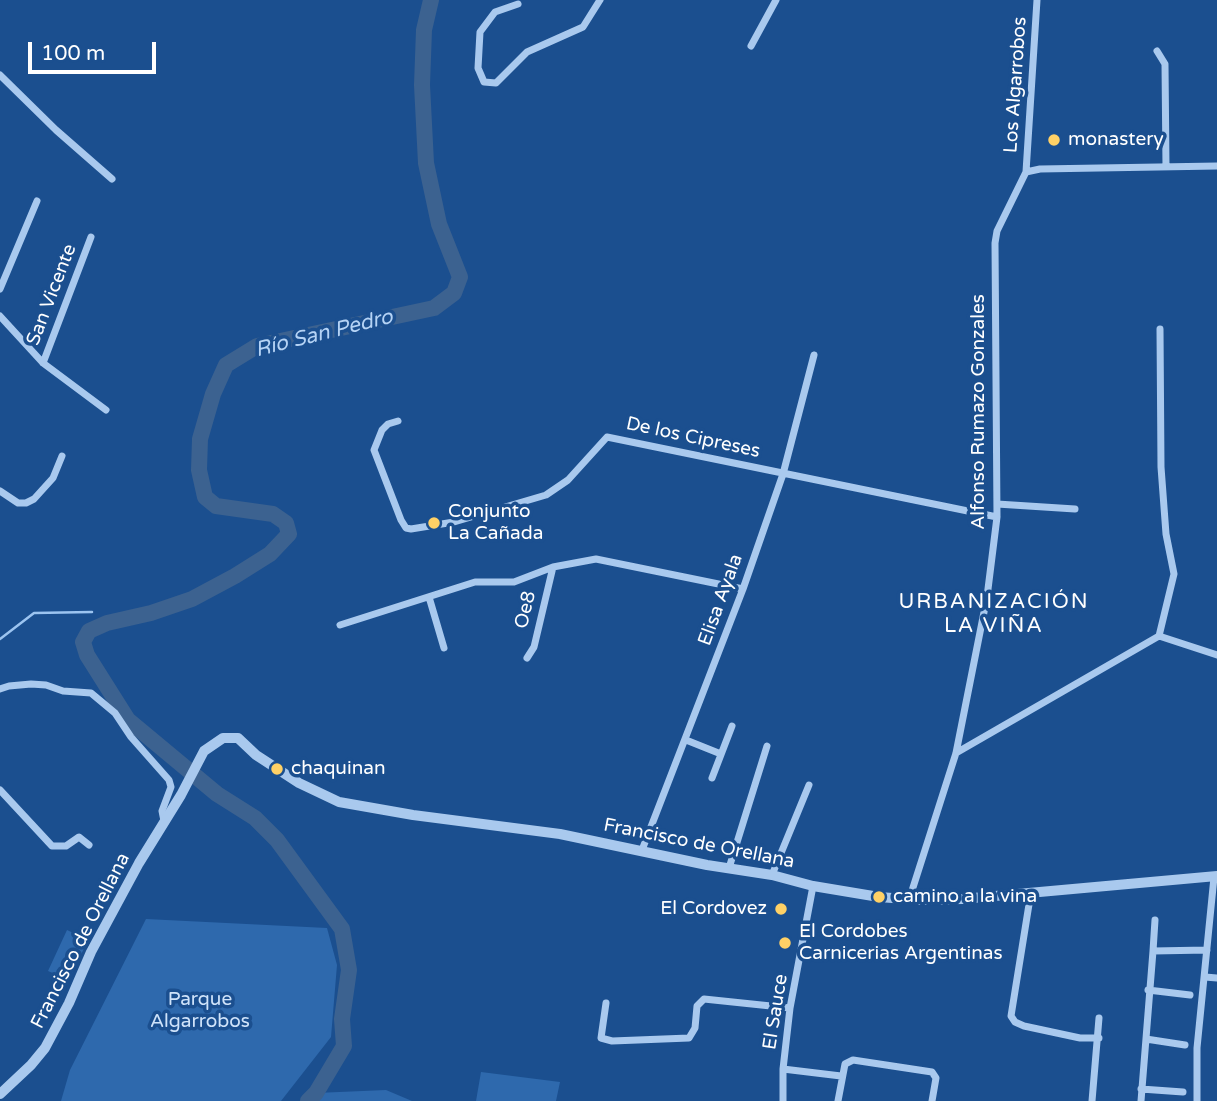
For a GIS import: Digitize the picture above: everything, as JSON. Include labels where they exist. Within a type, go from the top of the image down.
[{"type":"street","points":[[518,4],[495,12],[480,32],[478,68],[484,82],[496,83],[527,52],[583,27],[600,0]]},
{"type":"street","points":[[751,46],[776,0]]},
{"type":"street","name":"Los Algarrobos","points":[[1026,172],[1037,0]]},
{"type":"street","points":[[1157,51],[1166,64],[1166,167]]},
{"type":"street","points":[[0,75],[111,179]]},
{"type":"street","points":[[1026,172],[1040,169],[1217,166]]},
{"type":"street","name":"Alfonso Rumazo Gonzales","points":[[909,900],[956,753],[987,597],[997,517],[995,243],[997,232],[1026,172]]},
{"type":"street","points":[[0,289],[37,201]]},
{"type":"street","name":"San Vicente","points":[[43,363],[91,237]]},
{"type":"street","points":[[0,316],[43,363],[106,410]]},
{"type":"street","points":[[956,753],[1159,636],[1174,574],[1163,507],[1160,329]]},
{"type":"street","name":"Elisa Ayala","points":[[642,850],[743,589],[783,474],[814,355]]},
{"type":"street","name":"De los Cipreses","points":[[398,421],[382,429],[374,450],[401,520],[406,528],[411,529],[454,522],[546,495],[568,480],[607,437],[997,517]]},
{"type":"street","points":[[0,491],[18,503],[34,499],[53,478],[62,456]]},
{"type":"street","points":[[997,503],[1075,509]]},
{"type":"street","points":[[341,625],[475,582],[514,582],[552,567],[596,559],[743,589]]},
{"type":"street","name":"Oe8","points":[[527,658],[534,647],[552,567]]},
{"type":"street","points":[[429,597],[444,648]]},
{"type":"street","points":[[1159,636],[1217,655]]},
{"type":"street","points":[[0,689],[9,685],[31,684],[46,685],[63,691],[91,693],[115,713],[131,737],[169,780],[171,787],[162,811],[164,821]]},
{"type":"street","points":[[712,778],[733,726]]},
{"type":"street","name":"Francisco de Orellana","points":[[0,1094],[32,1065],[45,1048],[114,908],[182,793],[200,757],[223,738],[238,738],[256,755],[293,780],[339,802],[413,815],[560,834],[772,875],[814,886],[909,900],[962,899],[1215,876]]},
{"type":"street","points":[[686,740],[721,754]]},
{"type":"street","points":[[729,867],[767,746]]},
{"type":"street","points":[[772,875],[809,785]]},
{"type":"street","points":[[0,790],[52,846],[66,846],[79,837],[89,845]]},
{"type":"street","points":[[1198,1101],[1197,1048],[1215,876]]},
{"type":"street","name":"El Sauce","points":[[783,1101],[783,1069],[790,1008],[814,886]]},
{"type":"street","points":[[1031,892],[1012,1016],[1015,1023],[1080,1038],[1099,1038]]},
{"type":"street","points":[[1141,1101],[1155,920]]},
{"type":"street","points":[[1153,951],[1207,950]]},
{"type":"street","points":[[1207,966],[1217,968]]},
{"type":"street","points":[[1205,977],[1217,978]]},
{"type":"street","points":[[1148,990],[1190,995]]},
{"type":"street","points":[[606,1003],[601,1038],[612,1041],[689,1038],[695,1028],[697,1006],[704,999],[790,1008]]},
{"type":"street","points":[[1092,1101],[1100,1018]]},
{"type":"street","points":[[1146,1039],[1185,1045]]},
{"type":"street","points":[[838,1101],[845,1064],[853,1060],[932,1072],[936,1078],[932,1101]]},
{"type":"street","points":[[783,1069],[841,1076]]},
{"type":"street","points":[[1141,1089],[1183,1092]]},
{"type":"green space","name":"Parque Algarrobos","points":[[146,919],[327,928],[337,965],[331,1037],[281,1101],[61,1101],[70,1070]]},
{"type":"green space","points":[[67,930],[88,940],[69,980],[48,971]]},
{"type":"green space","points":[[481,1072],[560,1082],[556,1101],[476,1101]]},
{"type":"green space","points":[[386,1090],[412,1101],[308,1101],[316,1093]]},
{"type":"waterway","name":"Río San Pedro","points":[[308,1101],[316,1093],[344,1046],[342,1019],[349,970],[342,929],[277,840],[255,818],[217,794],[128,720],[87,655],[83,642],[89,631],[107,623],[151,613],[192,599],[270,554],[289,534],[286,523],[273,514],[216,506],[205,497],[199,470],[200,439],[213,394],[226,365],[257,346],[434,308],[454,293],[460,277],[439,224],[426,163],[422,85],[424,30],[431,0]]},
{"type":"waterway","points":[[0,639],[34,613],[92,612]]},
{"type":"place","name":"monastery","points":[[1054,140]]},
{"type":"place","name":"Conjunto La Cañada","points":[[434,523]]},
{"type":"place","name":"chaquinan","points":[[277,769]]},
{"type":"place","name":"camino a la vina","points":[[879,897]]},
{"type":"place","name":"El Cordovez","points":[[781,909]]},
{"type":"place","name":"El Cordobes Carnicerias Argentinas","points":[[785,943]]},
{"type":"district","name":"URBANIZACIÓN LA VIÑA","points":[[994,614]]}]
